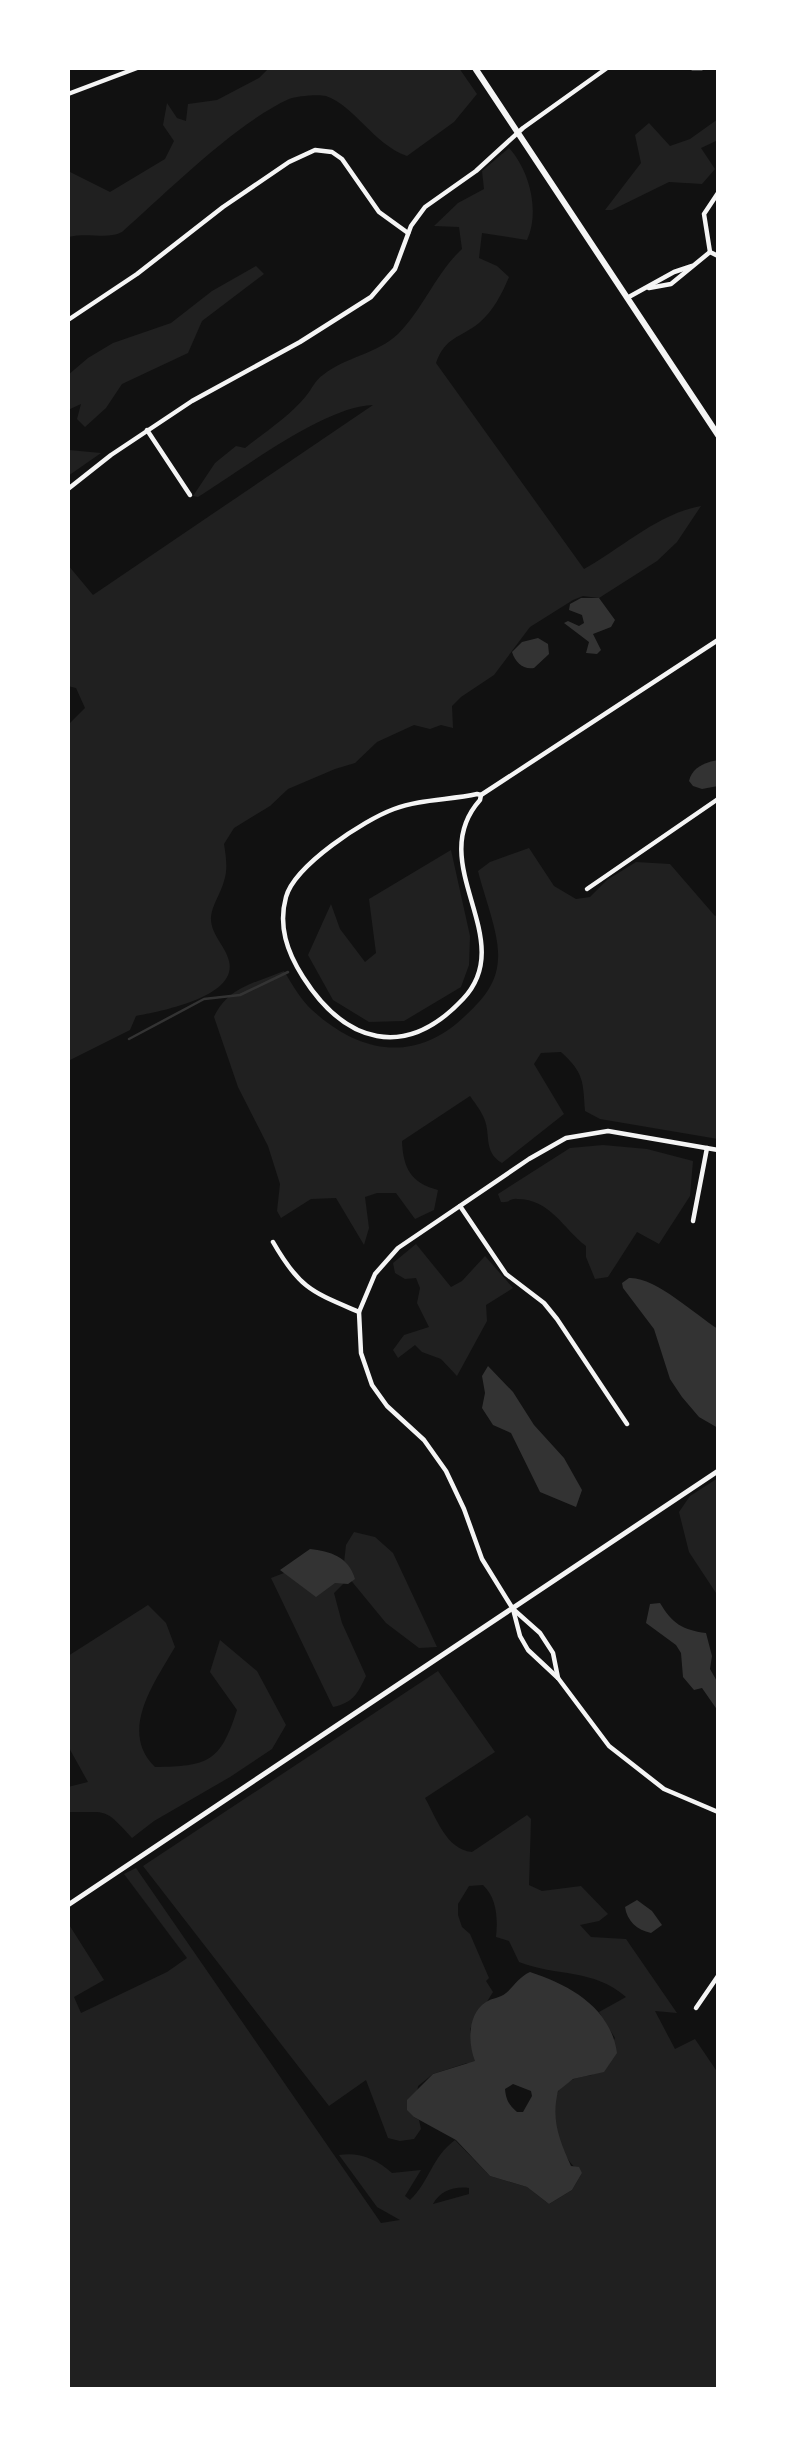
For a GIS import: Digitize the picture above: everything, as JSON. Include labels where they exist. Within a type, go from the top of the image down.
[{"type":"main road","points":[[475,68],[718,435]]},
{"type":"street","points":[[68,94],[137,68]]},
{"type":"street","points":[[68,489],[147,430],[371,297],[395,269],[408,233],[425,207],[476,172],[518,134],[607,68]]},
{"type":"street","points":[[692,68],[702,68]]},
{"type":"street","points":[[68,320],[137,274],[223,207],[307,152],[321,150],[342,159],[379,212],[408,233]]},
{"type":"street","points":[[710,252],[704,214],[718,193]]},
{"type":"street","points":[[649,288],[671,284],[710,252]]},
{"type":"street","points":[[710,252],[718,256]]},
{"type":"street","points":[[627,298],[674,272],[692,266]]},
{"type":"street","points":[[147,430],[190,495]]},
{"type":"street","points":[[481,796],[417,803],[384,813],[316,857],[290,887],[283,916],[283,933],[293,959],[319,1002],[351,1028],[378,1036],[411,1032],[456,1006],[472,986],[481,954],[481,937],[463,873],[460,849],[464,825],[481,796],[718,640]]},
{"type":"street","points":[[587,889],[718,799]]},
{"type":"street","points":[[558,1678],[553,1653],[540,1633],[513,1608],[482,1559],[446,1471],[424,1440],[387,1406],[372,1385],[361,1353],[359,1311],[375,1274],[390,1256],[410,1239],[558,1142],[579,1134],[608,1132],[718,1150]]},
{"type":"street","points":[[693,1221],[707,1148]]},
{"type":"street","points":[[460,1206],[506,1274],[544,1303],[557,1319],[626,1424]]},
{"type":"street","points":[[273,1242],[288,1266],[317,1295],[359,1311]]},
{"type":"street","points":[[68,1905],[718,1471]]},
{"type":"street","points":[[513,1608],[520,1636],[528,1650],[558,1678],[595,1731],[632,1766],[664,1789],[718,1812]]},
{"type":"street","points":[[696,2008],[718,1976]]},
{"type":"shaded area","points":[[269,68],[459,68],[477,94],[454,122],[407,156],[384,143],[346,108],[326,96],[289,99],[268,110],[225,141],[122,232],[68,237],[68,171],[110,192],[165,159],[174,141],[163,125],[167,103],[177,118],[186,121],[188,104],[217,100],[259,78]]},
{"type":"shaded area","points":[[718,119],[718,140],[701,148],[715,169],[702,184],[669,182],[612,210],[605,210],[641,163],[635,135],[649,123],[670,146],[690,139]]},
{"type":"shaded area","points":[[509,148],[523,168],[531,192],[531,229],[527,240],[482,233],[479,258],[497,266],[509,277],[489,313],[449,343],[436,363],[584,569],[655,524],[685,510],[701,506],[677,542],[657,561],[599,598],[583,596],[573,600],[530,627],[494,675],[452,706],[453,728],[441,725],[430,729],[414,725],[377,742],[355,763],[288,789],[270,806],[234,828],[224,844],[225,876],[211,917],[213,929],[229,961],[229,973],[222,984],[210,993],[179,1006],[136,1016],[130,1030],[68,1061],[68,725],[85,708],[76,688],[68,686],[68,565],[93,595],[373,405],[353,408],[308,427],[198,497],[193,496],[215,463],[236,446],[245,448],[277,423],[300,403],[320,377],[381,346],[398,334],[462,249],[459,227],[434,226],[458,203],[484,189],[482,171]]},
{"type":"shaded area","points":[[256,266],[264,274],[202,321],[188,353],[122,384],[106,408],[85,427],[77,419],[81,404],[68,410],[68,375],[88,358],[113,343],[171,323],[212,291]]},
{"type":"shaded area","points":[[69,450],[101,453],[68,476]]},
{"type":"shaded area","points":[[581,598],[599,598],[615,620],[611,627],[593,634],[601,650],[597,654],[586,653],[589,642],[564,623],[568,621],[579,626],[584,623],[582,615],[569,610],[570,604]]},
{"type":"shaded area","points":[[538,638],[548,644],[549,654],[534,668],[517,662],[512,652],[522,642]]},
{"type":"shaded area","points":[[718,760],[718,786],[702,789],[693,786],[689,781],[696,769]]},
{"type":"shaded area","points":[[529,848],[554,886],[576,899],[590,897],[607,880],[636,862],[670,864],[715,916],[718,914],[718,1139],[600,1119],[585,1111],[581,1078],[569,1059],[561,1052],[541,1053],[534,1064],[564,1114],[502,1163],[492,1153],[486,1122],[470,1096],[402,1141],[404,1159],[410,1173],[421,1183],[438,1190],[434,1210],[415,1219],[396,1193],[377,1193],[365,1197],[369,1228],[364,1245],[336,1198],[311,1199],[281,1218],[277,1211],[280,1184],[268,1146],[238,1087],[214,1017],[220,1007],[243,987],[284,971],[300,997],[312,1010],[349,1036],[368,1044],[387,1047],[406,1047],[426,1042],[464,1017],[482,998],[495,977],[497,939],[478,871],[490,862]]},
{"type":"shaded area","points":[[451,850],[470,936],[469,965],[461,987],[404,1021],[369,1022],[333,1000],[308,955],[331,904],[340,929],[365,962],[376,953],[369,899]]},
{"type":"shaded area","points":[[603,1145],[647,1149],[693,1161],[690,1196],[659,1244],[637,1232],[608,1277],[595,1279],[586,1257],[586,1246],[556,1216],[529,1200],[501,1202],[498,1194],[570,1148]]},
{"type":"shaded area","points":[[416,1244],[451,1287],[462,1281],[485,1256],[513,1288],[486,1305],[487,1321],[457,1376],[441,1359],[422,1352],[415,1345],[398,1358],[393,1350],[404,1335],[429,1327],[417,1303],[420,1288],[416,1278],[405,1279],[395,1273],[393,1263]]},
{"type":"shaded area","points":[[629,1278],[650,1283],[718,1329],[718,1428],[699,1417],[670,1379],[654,1329],[623,1288],[622,1283]]},
{"type":"shaded area","points":[[488,1366],[513,1392],[534,1425],[564,1458],[582,1490],[576,1507],[540,1492],[511,1433],[493,1425],[482,1408],[485,1393],[482,1376]]},
{"type":"shaded area","points":[[718,1478],[718,1596],[689,1552],[679,1512],[690,1496]]},
{"type":"shaded area","points":[[354,1532],[375,1537],[393,1553],[437,1647],[419,1648],[386,1623],[349,1578],[334,1593],[342,1623],[366,1676],[354,1696],[333,1707],[271,1578],[284,1573],[343,1572],[346,1545]]},
{"type":"shaded area","points":[[310,1549],[338,1556],[348,1565],[355,1579],[348,1584],[335,1583],[316,1597],[280,1570]]},
{"type":"shaded area","points":[[660,1603],[678,1624],[706,1633],[712,1656],[710,1669],[718,1683],[718,1711],[702,1688],[694,1690],[683,1677],[681,1653],[676,1645],[646,1623],[650,1604]]},
{"type":"shaded area","points":[[148,1605],[166,1623],[175,1647],[150,1691],[140,1722],[144,1753],[155,1767],[188,1765],[210,1758],[218,1751],[231,1728],[237,1710],[210,1672],[220,1640],[257,1671],[286,1725],[272,1749],[154,1821],[132,1838],[104,1813],[68,1812],[68,1787],[88,1782],[68,1746],[68,1656]]},
{"type":"shaded area","points":[[438,1671],[495,1752],[425,1798],[443,1832],[455,1845],[472,1852],[527,1815],[531,1819],[529,1885],[542,1891],[581,1886],[608,1914],[599,1921],[580,1925],[591,1937],[626,1939],[677,2013],[655,2011],[675,2049],[695,2039],[718,2073],[718,2389],[68,2389],[68,1923],[104,1980],[74,1997],[81,2013],[167,1972],[187,1958],[124,1874],[136,1868],[381,2223],[400,2220],[377,2207],[339,2155],[367,2158],[392,2173],[421,2170],[405,2196],[410,2200],[441,2154],[455,2140],[490,2176],[527,2187],[549,2204],[572,2190],[582,2173],[574,2167],[561,2148],[554,2125],[554,2102],[558,2092],[568,2082],[592,2075],[615,2038],[599,2012],[626,1997],[601,1981],[519,1962],[509,1941],[496,1937],[495,1909],[488,1890],[483,1885],[469,1886],[458,1904],[458,1915],[462,1927],[470,1934],[489,1978],[486,1981],[493,1992],[470,2029],[476,2061],[471,2066],[467,2063],[433,2074],[418,2086],[414,2117],[419,2120],[421,2129],[414,2139],[400,2141],[388,2138],[366,2080],[329,2106],[143,1866]],"holes":[[[469,2188],[469,2194],[433,2204],[439,2196],[453,2189]]]},
{"type":"shaded area","points":[[637,1900],[652,1911],[662,1925],[651,1933],[641,1930],[628,1917],[625,1907]]},
{"type":"shaded area","points":[[530,1972],[574,1991],[586,2000],[606,2023],[617,2053],[604,2072],[573,2079],[558,2091],[555,2111],[560,2138],[571,2166],[579,2167],[582,2173],[572,2190],[549,2204],[527,2187],[490,2176],[456,2140],[414,2117],[407,2110],[407,2100],[433,2074],[475,2061],[470,2038],[475,2014],[486,2002],[504,1995]],"holes":[[[513,2084],[531,2091],[532,2096],[523,2112],[517,2112],[508,2102],[505,2089]]]},
{"type":"waterway","points":[[129,1039],[204,999],[240,995],[288,972]]}]
